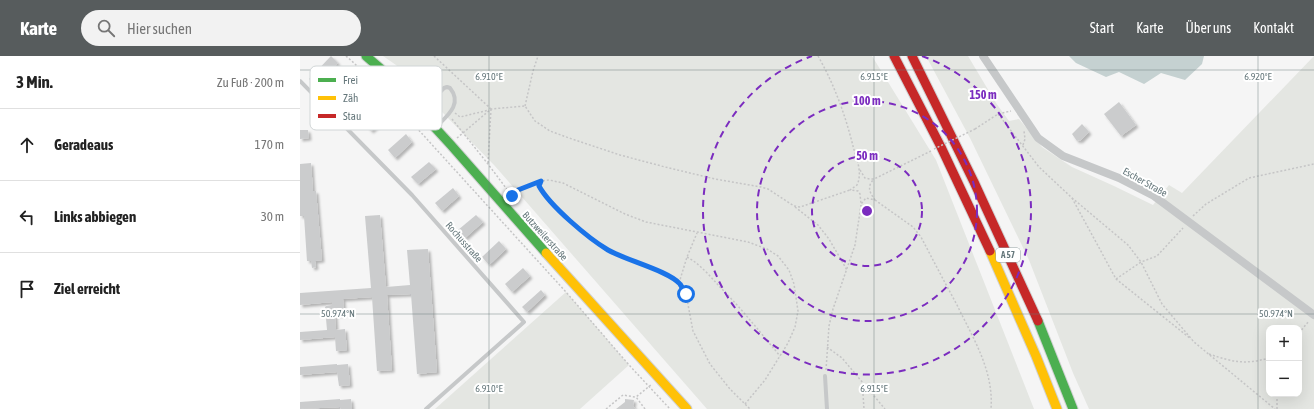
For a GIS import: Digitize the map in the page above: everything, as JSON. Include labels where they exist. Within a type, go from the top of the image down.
[{"type":"main road","name":"Butzweilerstraße","points":[[366,56],[378,66]]},
{"type":"main road","name":"A 57","points":[[894,56],[961,186],[1057,409]]},
{"type":"main road","name":"A 57","points":[[912,56],[948,127],[1009,255],[1073,409]]},
{"type":"main road","name":"Butzweilerstraße","points":[[437,130],[568,282],[689,409]]},
{"type":"main road","points":[[1064,385],[1078,409]]},
{"type":"street","name":"Escher Straße","points":[[983,56],[1038,138],[1063,156],[1119,178],[1154,196],[1312,317]]},
{"type":"lane","name":"Rochusstraße","points":[[300,81],[310,91]]},
{"type":"lane","points":[[442,90],[447,87],[450,88],[455,102],[452,110],[442,121]]},
{"type":"lane","name":"Rochusstraße","points":[[348,130],[412,195],[524,322],[426,409]]},
{"type":"lane","points":[[825,376],[827,409]]},
{"type":"path","points":[[346,56],[358,66]]},
{"type":"path","points":[[434,56],[491,109]]},
{"type":"path","points":[[538,56],[525,106],[535,121],[550,131],[620,155],[715,179],[761,186],[768,189],[794,206],[818,225],[829,239],[848,270]]},
{"type":"path","points":[[818,56],[827,72],[841,104],[859,168],[863,177],[874,179]]},
{"type":"path","points":[[452,110],[460,117],[491,109],[525,106]]},
{"type":"path","points":[[874,200],[869,189],[871,182],[874,179],[976,129],[998,114],[1018,108]]},
{"type":"path","points":[[450,144],[491,109]]},
{"type":"path","points":[[488,164],[491,109]]},
{"type":"path","points":[[998,114],[1039,166],[1071,197],[1128,245],[1141,262],[1162,304],[1194,342]]},
{"type":"path","points":[[448,115],[512,196],[518,190],[541,181],[549,180],[563,183],[624,214],[646,222],[748,242],[766,249],[778,256],[789,270],[794,284],[798,311],[795,326],[788,343],[780,356],[764,380],[745,404]]},
{"type":"path","points":[[419,130],[566,292],[628,365],[650,386],[670,409]]},
{"type":"path","points":[[1116,279],[1141,262],[1157,256],[1188,221],[1206,204],[1249,178],[1314,164]]},
{"type":"path","points":[[794,206],[800,207],[854,188],[859,182],[859,168]]},
{"type":"path","points":[[541,181],[539,186],[544,195],[585,234],[608,250],[668,275],[679,283],[686,294],[693,331],[710,364],[730,389],[750,409]]},
{"type":"path","points":[[825,376],[829,326],[833,309],[848,270],[855,246],[862,204],[858,191],[850,190]]},
{"type":"path","points":[[1071,197],[1116,279],[1276,409]]},
{"type":"path","points":[[862,204],[866,198],[874,200],[913,227],[921,237],[976,342],[986,365],[991,391],[991,409]]},
{"type":"path","points":[[679,283],[687,257],[697,233]]},
{"type":"path","points":[[687,257],[710,276],[743,310],[780,356]]},
{"type":"path","points":[[1302,329],[1312,317]]},
{"type":"path","points":[[827,347],[842,358],[885,409]]},
{"type":"path","points":[[1207,353],[1244,363],[1266,359]]},
{"type":"path","points":[[636,397],[659,377]]},
{"type":"path","points":[[863,394],[864,409]]},
{"type":"path","points":[[606,409],[622,395],[636,397],[645,409]]},
{"type":"path","points":[[1276,409],[1277,397]]},
{"type":"shaded area","points":[[383,56],[872,56],[936,160],[1034,409],[707,409],[494,165],[442,112],[442,66],[396,65]]},
{"type":"shaded area","points":[[926,56],[968,56],[996,103],[1009,121],[1019,119],[1042,147],[1072,167],[1153,205],[1169,185],[1182,193],[1314,56],[1314,409],[1089,409],[1073,373],[1029,260],[970,138]]},
{"type":"shaded area","points":[[1069,56],[1204,56],[1202,64],[1185,80],[1161,73],[1144,84],[1119,72],[1106,77],[1076,63]]},
{"type":"shaded area","points":[[566,292],[629,365],[580,409],[435,409]]},
{"type":"building","points":[[331,56],[338,63],[335,66],[321,66]]},
{"type":"building","points":[[1119,102],[1136,125],[1121,136],[1104,114]]},
{"type":"building","points":[[1082,124],[1089,132],[1080,141],[1077,141],[1072,134]]},
{"type":"building","points":[[300,130],[308,130],[309,138],[300,139]]},
{"type":"building","points":[[406,134],[412,142],[395,158],[388,150]]},
{"type":"building","points":[[429,162],[436,169],[418,184],[411,177]]},
{"type":"building","points":[[311,163],[313,191],[316,191],[322,260],[315,261],[316,267],[312,268],[311,261],[307,261],[304,216],[300,216],[300,164]]},
{"type":"building","points":[[453,188],[459,196],[442,211],[435,203]]},
{"type":"building","points":[[380,215],[386,287],[410,285],[407,250],[428,249],[437,372],[417,374],[411,294],[387,295],[392,370],[377,371],[372,297],[343,299],[344,314],[335,315],[336,330],[345,329],[347,350],[336,351],[335,337],[300,340],[300,332],[327,330],[325,307],[332,305],[332,302],[300,305],[300,293],[371,288],[365,216]]},
{"type":"building","points":[[476,215],[483,222],[465,238],[458,230]]},
{"type":"building","points":[[499,241],[506,249],[489,265],[482,257]]},
{"type":"building","points":[[523,268],[530,276],[512,292],[505,284]]},
{"type":"building","points":[[541,290],[545,295],[527,312],[522,307]]},
{"type":"building","points":[[348,364],[350,385],[339,386],[337,372],[300,375],[300,367]]},
{"type":"building","points":[[351,399],[352,409],[341,409],[340,407],[300,409],[300,402]]},
{"type":"building","points":[[625,399],[634,400],[633,406],[636,409],[616,409],[625,402]]},
{"type":"traffic: fast","points":[[366,56],[378,66]]},
{"type":"traffic: fast","points":[[437,130],[546,253]]},
{"type":"traffic: fast","points":[[1038,321],[1073,409]]},
{"type":"traffic: slow","points":[[990,251],[1036,356],[1057,409]]},
{"type":"traffic: slow","points":[[546,253],[687,409]]},
{"type":"traffic: jam","points":[[894,56],[941,147],[990,251]]},
{"type":"traffic: jam","points":[[912,56],[974,182],[1038,321]]},
{"type":"route","points":[[512,196],[518,190],[541,181],[539,186],[544,195],[585,234],[608,250],[668,275],[679,283],[686,294]]}]
